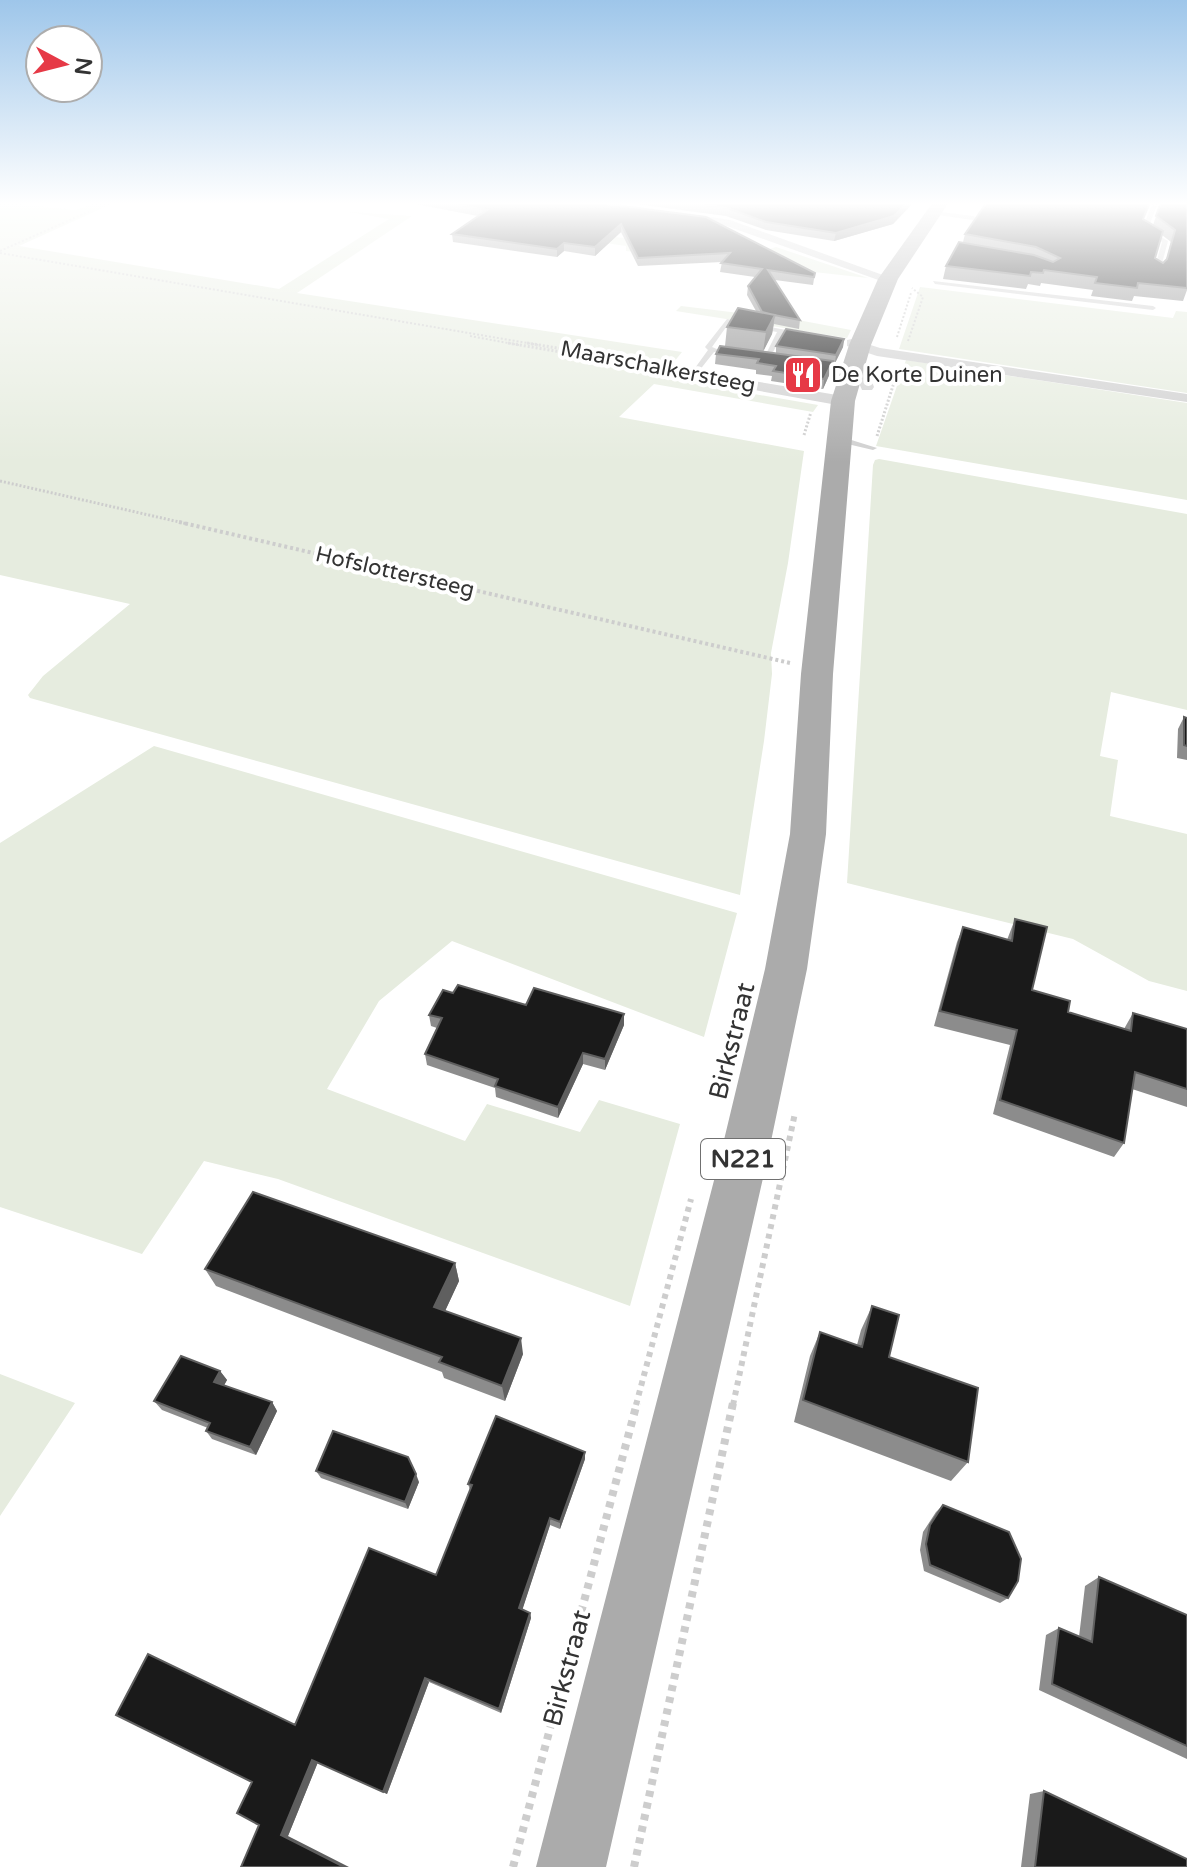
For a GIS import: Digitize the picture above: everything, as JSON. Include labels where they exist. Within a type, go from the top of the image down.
[{"type":"main road","name":"Birkstraat","points":[[571,1867],[742,1165],[786,969],[808,834],[827,558],[863,363],[887,289]]},
{"type":"main road","name":"Birkstraat","points":[[850,432],[863,363],[896,289]]},
{"type":"street","points":[[863,363],[1187,398]]},
{"type":"street","name":"Maarschalkersteeg","points":[[656,368],[693,375],[850,432]]},
{"type":"lane","points":[[995,289],[1153,308]]},
{"type":"lane","points":[[726,352],[708,347],[727,321],[811,336]]},
{"type":"lane","points":[[767,358],[781,331]]},
{"type":"lane","points":[[693,375],[712,350]]},
{"type":"lane","points":[[754,356],[780,360]]},
{"type":"path","name":"Maarschalkersteeg","points":[[202,289],[656,368]]},
{"type":"path","points":[[887,404],[863,363],[909,289]]},
{"type":"path","name":"Hofslottersteeg","points":[[0,481],[790,663]]},
{"type":"path","points":[[790,677],[792,648]]},
{"type":"path","name":"Birkstraat","points":[[513,1867],[692,1195]]},
{"type":"shaded area","points":[[0,289],[303,289],[297,293],[682,352],[661,378],[818,405],[813,412],[654,384],[619,417],[804,451],[771,653],[772,674],[764,741],[740,895],[30,698],[28,695],[43,676],[130,604],[0,575]]},
{"type":"shaded area","points":[[919,289],[1173,318],[1176,311],[1187,312],[1187,393],[899,349]]},
{"type":"shaded area","points":[[681,306],[798,320],[851,330],[847,338],[676,311]]},
{"type":"shaded area","points":[[906,360],[1187,403],[1187,500],[876,446]]},
{"type":"shaded area","points":[[879,459],[1187,514],[1187,710],[1111,692],[1100,756],[1118,760],[1110,816],[1187,834],[1187,991],[1149,981],[1073,939],[847,883],[873,465]]},
{"type":"shaded area","points":[[154,746],[737,913],[704,1037],[452,941],[379,1001],[327,1089],[465,1141],[487,1104],[580,1132],[599,1100],[680,1124],[630,1306],[278,1179],[204,1161],[142,1254],[0,1207],[0,843]]},
{"type":"shaded area","points":[[0,1374],[75,1403],[0,1516]]},
{"type":"building","points":[[750,289],[780,289],[800,320],[762,312]]},
{"type":"building","points":[[738,308],[775,315],[766,332],[727,327]]},
{"type":"building","points":[[786,329],[844,339],[836,355],[776,346]]},
{"type":"building","points":[[720,346],[833,361],[824,379],[773,371],[776,366],[757,363],[759,359],[716,354]]},
{"type":"building","points":[[1184,717],[1187,718],[1187,746],[1184,745]]},
{"type":"building","points":[[1015,919],[1047,927],[1032,990],[1070,1001],[1068,1012],[1131,1031],[1133,1013],[1187,1029],[1187,1089],[1135,1072],[1124,1143],[1000,1100],[1017,1030],[940,1011],[963,927],[1012,941]]},
{"type":"building","points":[[458,985],[526,1005],[534,988],[624,1014],[605,1059],[583,1053],[558,1107],[495,1086],[498,1079],[425,1054],[442,1018],[429,1015],[443,990],[453,993]]},
{"type":"building","points":[[253,1192],[455,1263],[434,1307],[521,1338],[502,1386],[439,1362],[442,1357],[205,1269]]},
{"type":"building","points":[[872,1306],[899,1315],[889,1357],[978,1388],[968,1462],[803,1400],[820,1332],[862,1347]]},
{"type":"building","points":[[181,1356],[220,1371],[214,1382],[272,1402],[250,1447],[206,1431],[210,1423],[154,1401]]},
{"type":"building","points":[[496,1416],[585,1452],[560,1522],[550,1518],[519,1608],[530,1613],[499,1709],[425,1678],[383,1792],[312,1760],[281,1835],[344,1867],[241,1867],[259,1825],[237,1813],[252,1782],[116,1715],[148,1654],[295,1725],[369,1548],[436,1575]]},
{"type":"building","points":[[333,1431],[408,1457],[416,1474],[405,1502],[316,1471]]},
{"type":"building","points":[[943,1505],[1009,1532],[1021,1559],[1018,1581],[1008,1598],[930,1565],[926,1544],[930,1525]]},
{"type":"building","points":[[1099,1577],[1187,1615],[1187,1746],[1052,1684],[1059,1628],[1092,1642]]},
{"type":"building","points":[[1044,1791],[1187,1859],[1187,1867],[1035,1867]]},
{"type":"place","name":"De Korte Duinen","points":[[803,375]]}]
